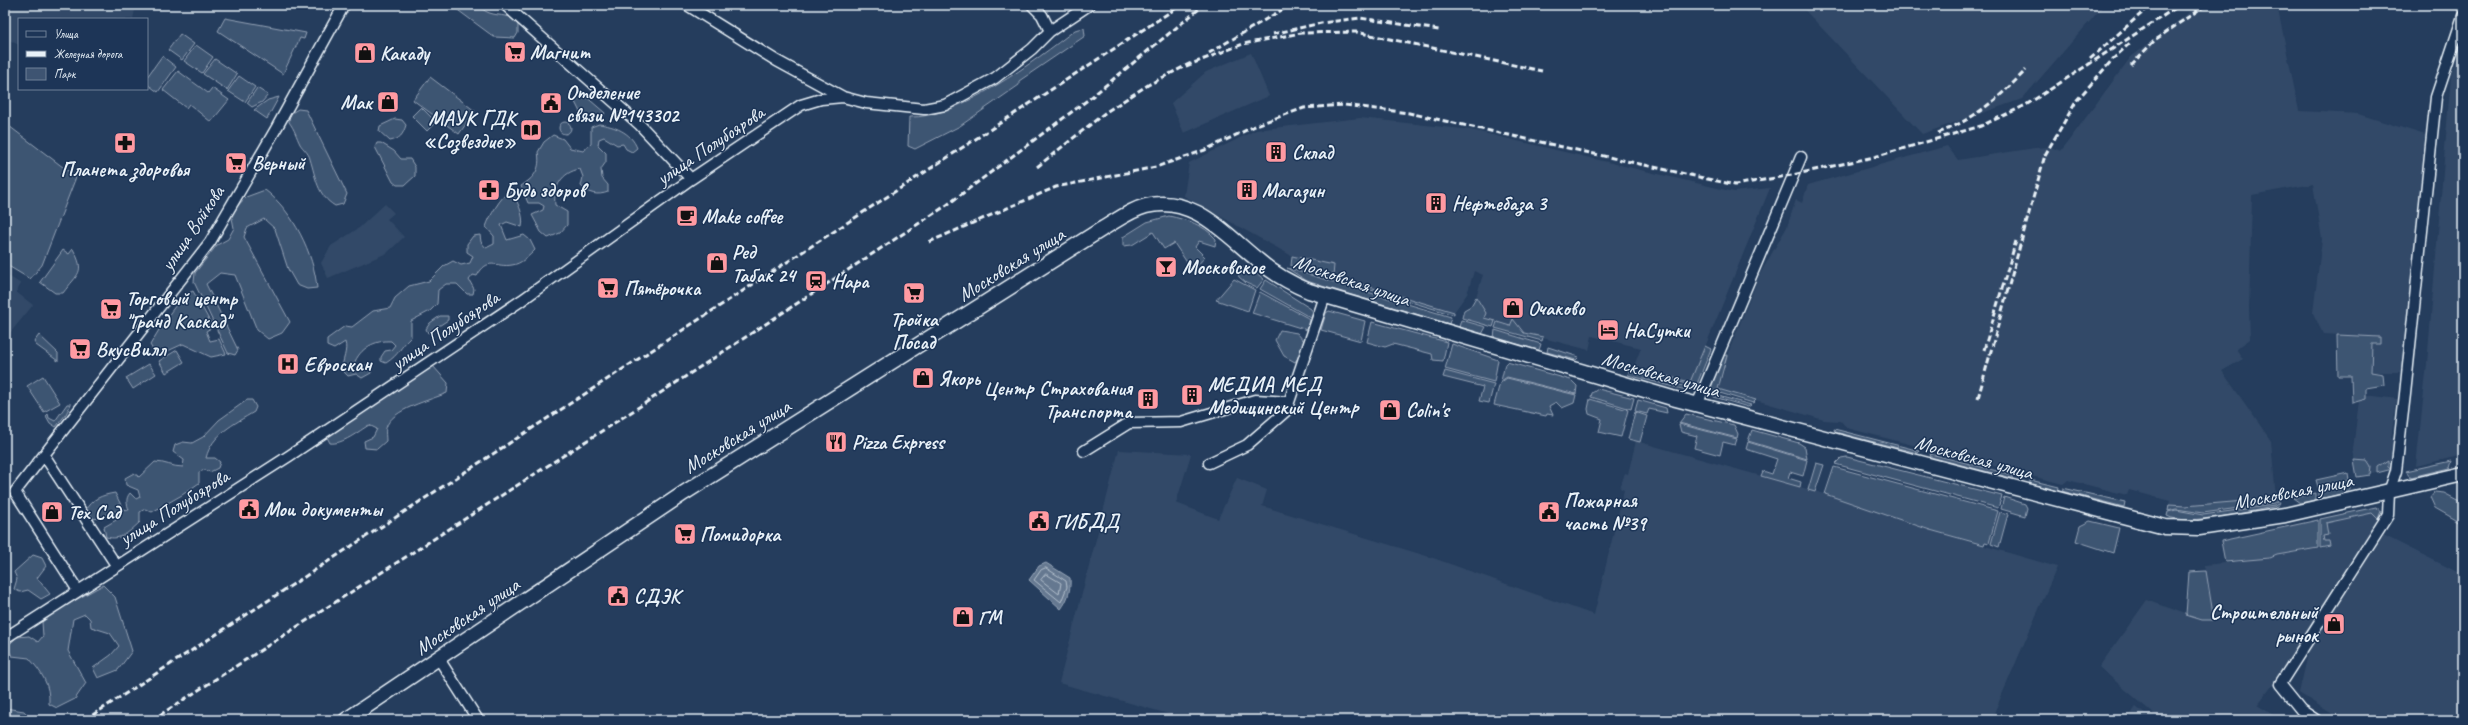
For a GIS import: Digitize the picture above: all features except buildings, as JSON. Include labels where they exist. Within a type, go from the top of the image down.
[{"type":"main road","name":"Московская улица","points":[[346,720],[439,659],[684,493],[1102,229],[1140,208],[1168,204],[1193,211],[1218,227],[1280,277],[1325,296],[1697,405],[2165,527],[2186,529],[2216,526],[2285,515],[2463,474]]},
{"type":"street","name":"улица Войкова","points":[[78,589],[15,492],[210,242],[277,127],[344,5]]},
{"type":"street","points":[[505,5],[640,125],[691,179]]},
{"type":"street","points":[[687,5],[777,61],[844,97],[866,103],[924,109],[945,105],[995,78],[1032,49],[1050,31],[1089,5]]},
{"type":"street","points":[[1032,5],[1042,15],[1050,31]]},
{"type":"street","points":[[2316,720],[2301,710],[2280,684],[2388,515],[2389,492],[2396,471],[2436,97],[2463,16]]},
{"type":"street","name":"улица Полубоярова","points":[[5,638],[78,589],[289,456],[522,300],[691,179],[801,105],[821,99],[844,97]]},
{"type":"street","points":[[1697,405],[1801,157]]},
{"type":"street","points":[[1209,463],[1247,445],[1286,411],[1325,296]]},
{"type":"street","points":[[1084,451],[1129,423],[1181,422],[1255,400],[1289,402]]},
{"type":"street","points":[[44,455],[116,565]]},
{"type":"street","points":[[439,659],[478,720]]},
{"type":"shaded area","points":[[5,5],[136,5],[133,18],[18,18],[18,44],[5,38]]},
{"type":"shaded area","points":[[1800,5],[2104,5],[2022,99],[1922,134]]},
{"type":"shaded area","points":[[2199,5],[2277,5],[2299,111],[2358,114],[2425,135],[2402,372],[2371,372],[2372,344],[2380,337],[2323,334],[2313,313],[2322,239],[2313,184],[2252,195],[2249,309],[2250,339],[2236,349],[2243,359],[2222,371],[2271,441],[2276,499],[2185,506],[2169,505],[2170,501],[2129,490],[2127,495],[2068,480],[2063,484],[1847,428],[1841,421],[1824,420],[1718,389],[1724,371],[1722,368],[1760,274],[1787,227],[1796,200],[1802,203],[1808,185],[1947,146],[1958,160],[2035,148],[2050,147],[2061,151],[2131,57]]},
{"type":"shaded area","points":[[2463,43],[2463,455],[2416,466],[2427,364],[2451,76]]},
{"type":"shaded area","points":[[1251,53],[1269,96],[1184,133],[1171,103],[1206,72]]},
{"type":"shaded area","points":[[1360,118],[1471,130],[1734,192],[1770,188],[1692,379],[1688,382],[1634,366],[1641,348],[1592,336],[1589,350],[1524,333],[1513,320],[1510,326],[1484,318],[1486,313],[1476,297],[1483,275],[1474,271],[1467,294],[1454,312],[1333,276],[1334,265],[1292,256],[1184,196],[1189,163],[1256,130]]},
{"type":"shaded area","points":[[385,204],[394,213],[387,219],[404,237],[387,253],[328,278],[321,263],[331,246],[359,228]]},
{"type":"shaded area","points":[[5,274],[21,284],[16,292],[33,305],[5,339]]},
{"type":"shaded area","points":[[2366,395],[2397,399],[2391,439],[2396,439],[2391,470],[2357,477],[2353,449],[2359,401],[2366,399]]},
{"type":"shaded area","points":[[1636,441],[1825,494],[1930,530],[2057,567],[1991,720],[1190,720],[1059,683],[1119,450],[1191,454],[1176,503],[1218,519],[1237,478],[1267,490],[1262,506],[1433,558],[1594,615],[1624,490],[1620,488],[1625,473],[1628,474]]},
{"type":"shaded area","points":[[2372,513],[2378,519],[2333,588],[2284,671],[2257,705],[2281,720],[2161,720],[2099,667],[2147,600],[2202,620],[2214,620],[2205,565],[2270,558],[2277,555],[2330,547],[2324,541],[2323,536],[2326,523]]},
{"type":"shaded area","points":[[2383,535],[2463,575],[2463,720],[2342,720],[2299,693],[2309,650]]},
{"type":"shaded area","points":[[2136,707],[2152,720],[2127,720]]},
{"type":"green space","points":[[451,5],[479,5],[482,9],[489,13],[510,17],[518,25],[518,33],[515,38],[494,37]]},
{"type":"green space","points":[[225,18],[306,33],[304,39],[300,38],[283,74],[218,31]]},
{"type":"green space","points":[[1084,28],[1085,36],[1019,81],[1019,85],[960,126],[915,149],[908,146],[909,117],[929,115],[951,108],[973,98],[996,86],[1040,57],[1075,30]]},
{"type":"green space","points":[[180,34],[194,44],[182,60],[168,50]]},
{"type":"green space","points":[[196,45],[213,57],[202,73],[184,61]]},
{"type":"green space","points":[[162,56],[176,67],[158,92],[148,85],[148,76]]},
{"type":"green space","points":[[215,59],[237,74],[227,90],[203,74]]},
{"type":"green space","points":[[178,71],[208,93],[212,88],[229,100],[211,122],[189,104],[186,108],[163,90]]},
{"type":"green space","points":[[239,76],[255,87],[245,102],[228,91]]},
{"type":"green space","points":[[430,77],[475,111],[459,134],[413,100]]},
{"type":"green space","points":[[257,88],[268,95],[262,102],[252,107],[247,103]]},
{"type":"green space","points":[[583,94],[605,113],[603,116],[587,118],[580,112],[575,102]]},
{"type":"green space","points":[[279,97],[267,119],[254,110],[268,100]]},
{"type":"green space","points":[[421,107],[436,122],[427,131],[412,116]]},
{"type":"green space","points":[[298,109],[306,110],[347,194],[343,204],[335,206],[329,202],[324,197],[318,186],[309,157],[300,144],[289,122],[290,114]]},
{"type":"green space","points":[[395,119],[402,120],[406,125],[401,136],[390,141],[379,131],[380,126]]},
{"type":"green space","points":[[565,122],[569,124],[571,128],[569,132],[565,134],[561,132],[559,128],[561,124]]},
{"type":"green space","points":[[5,123],[76,177],[42,265],[30,279],[5,264]]},
{"type":"green space","points":[[599,124],[616,128],[626,134],[631,138],[637,148],[632,152],[626,149],[623,144],[617,145],[604,137],[599,139],[598,145],[606,153],[606,162],[601,169],[602,178],[608,185],[608,192],[593,194],[584,189],[581,186],[583,177],[580,169],[568,173],[557,186],[555,198],[555,205],[567,212],[567,225],[560,233],[548,238],[541,232],[532,215],[543,210],[544,206],[539,203],[528,203],[521,186],[536,172],[539,163],[538,152],[544,142],[553,135],[563,139],[570,148],[583,151],[591,144],[591,127]]},
{"type":"green space","points":[[377,143],[381,143],[394,151],[401,159],[410,159],[415,167],[415,176],[405,185],[397,185],[393,182],[375,147]]},
{"type":"green space","points":[[265,190],[285,209],[300,234],[312,261],[317,288],[307,289],[297,285],[288,269],[275,229],[264,219],[247,228],[244,237],[290,322],[282,333],[268,339],[257,330],[235,275],[220,273],[206,284],[238,350],[235,355],[228,353],[194,282],[195,273],[217,245],[228,239],[234,228],[231,213],[246,197]]},
{"type":"green space","points":[[510,191],[520,208],[523,223],[522,227],[507,222],[501,225],[507,240],[524,235],[530,240],[535,250],[519,263],[506,266],[493,264],[485,266],[477,276],[473,275],[469,280],[474,289],[473,294],[467,294],[457,284],[446,284],[438,290],[437,304],[430,311],[411,321],[411,337],[394,357],[386,363],[381,361],[381,357],[385,351],[391,350],[395,345],[391,341],[379,342],[369,346],[364,349],[354,364],[357,367],[367,365],[371,366],[371,373],[362,378],[356,374],[348,376],[342,370],[346,349],[345,342],[334,349],[327,346],[327,339],[345,326],[352,327],[373,311],[390,308],[395,298],[409,286],[429,281],[444,266],[453,261],[461,265],[470,263],[473,256],[467,252],[467,244],[473,236],[480,235],[481,242],[486,248],[494,244],[494,236],[486,227],[496,207],[503,197]]},
{"type":"green space","points":[[1169,216],[1200,226],[1216,239],[1215,246],[1199,241],[1195,247],[1205,257],[1194,269],[1190,267],[1174,243],[1164,249],[1153,232],[1132,245],[1123,246],[1123,237],[1147,222]]},
{"type":"green space","points":[[73,249],[80,268],[76,277],[63,293],[55,293],[40,282],[63,250],[69,254]]},
{"type":"green space","points":[[1292,256],[1334,265],[1333,276],[1454,312],[1454,315],[1291,266]]},
{"type":"green space","points":[[1241,267],[1248,267],[1264,279],[1257,288],[1246,283],[1239,277],[1237,271]]},
{"type":"green space","points":[[1287,268],[1451,317],[1449,324],[1307,281]]},
{"type":"green space","points":[[1234,279],[1255,290],[1248,311],[1216,300]]},
{"type":"green space","points":[[1266,280],[1311,309],[1313,312],[1311,318],[1260,289]]},
{"type":"green space","points":[[193,291],[213,327],[206,331],[210,341],[219,339],[226,354],[211,357],[183,344],[157,356],[150,345],[163,323],[175,307],[187,294]]},
{"type":"green space","points":[[1260,292],[1310,320],[1307,330],[1252,313]]},
{"type":"green space","points":[[1476,297],[1486,313],[1484,318],[1495,321],[1493,327],[1462,318],[1464,310],[1471,306]]},
{"type":"green space","points":[[1329,311],[1365,321],[1361,341],[1321,330],[1326,313]]},
{"type":"green space","points":[[440,316],[448,316],[448,320],[428,333],[426,329],[430,323]]},
{"type":"green space","points":[[1513,319],[1524,333],[1543,337],[1542,341],[1495,328],[1497,322],[1510,326]]},
{"type":"green space","points":[[1461,320],[1486,327],[1482,334],[1459,327]]},
{"type":"green space","points":[[1372,322],[1447,342],[1443,361],[1433,360],[1432,354],[1393,344],[1385,347],[1367,342]]},
{"type":"green space","points":[[1280,330],[1297,333],[1304,341],[1302,352],[1295,362],[1284,356],[1275,340]]},
{"type":"green space","points":[[1495,330],[1541,344],[1539,350],[1494,338]]},
{"type":"green space","points":[[39,335],[58,353],[58,361],[36,345],[34,342]]},
{"type":"green space","points":[[2337,335],[2380,337],[2380,344],[2372,344],[2371,372],[2383,374],[2384,385],[2366,388],[2366,399],[2352,403],[2351,376],[2338,376]]},
{"type":"green space","points":[[1452,344],[1498,360],[1494,382],[1445,369]]},
{"type":"green space","points":[[1705,346],[1711,349],[1697,384],[1694,386],[1661,377],[1662,375],[1690,382]]},
{"type":"green space","points":[[1548,347],[1579,357],[1576,360],[1547,352]]},
{"type":"green space","points":[[177,350],[184,362],[166,373],[159,361]]},
{"type":"green space","points":[[1727,355],[1718,389],[1756,400],[1753,403],[1710,390],[1721,356]]},
{"type":"green space","points":[[1507,362],[1571,380],[1577,386],[1576,394],[1507,377],[1501,381],[1505,364]]},
{"type":"green space","points":[[149,364],[156,374],[133,389],[126,378]]},
{"type":"green space","points":[[433,366],[448,383],[447,393],[412,406],[395,416],[389,421],[386,428],[386,441],[377,449],[365,448],[364,441],[373,437],[377,429],[369,425],[345,440],[330,443],[326,435],[417,373]]},
{"type":"green space","points":[[1445,371],[1494,384],[1489,403],[1479,401],[1483,387],[1443,377]]},
{"type":"green space","points":[[1629,371],[1687,387],[1686,390],[1628,375]]},
{"type":"green space","points":[[43,376],[60,403],[44,412],[27,386]]},
{"type":"green space","points":[[1507,378],[1576,395],[1574,403],[1562,408],[1556,402],[1549,406],[1553,415],[1547,414],[1546,416],[1494,405],[1500,383]]},
{"type":"green space","points":[[1598,389],[1634,398],[1631,409],[1591,397],[1592,393]]},
{"type":"green space","points":[[1711,394],[1751,405],[1748,407],[1714,397]]},
{"type":"green space","points":[[1590,399],[1628,410],[1621,437],[1599,432],[1602,419],[1589,414],[1588,409]]},
{"type":"green space","points":[[247,400],[252,400],[256,407],[254,412],[225,430],[213,442],[209,450],[206,458],[215,458],[220,462],[218,468],[210,472],[205,470],[199,472],[199,483],[182,495],[152,512],[145,509],[140,512],[140,522],[124,535],[116,538],[106,537],[104,527],[118,519],[119,512],[112,511],[101,518],[91,519],[85,511],[90,503],[101,496],[115,493],[123,509],[129,510],[127,504],[128,495],[130,493],[136,499],[140,497],[138,490],[126,485],[125,478],[134,473],[139,477],[155,462],[183,467],[184,460],[173,452],[175,445],[183,442],[192,443],[203,437],[219,420]]},
{"type":"green space","points":[[1638,400],[1666,408],[1667,413],[1649,409],[1647,414],[1635,411]]},
{"type":"green space","points":[[67,404],[71,404],[66,414],[56,427],[50,423],[46,416],[48,414],[49,418],[55,421]]},
{"type":"green space","points":[[1635,412],[1647,416],[1640,442],[1628,439]]},
{"type":"green space","points":[[1686,414],[1734,425],[1738,434],[1737,438],[1679,423]]},
{"type":"green space","points":[[1679,424],[1737,439],[1735,445],[1723,442],[1720,455],[1694,448],[1697,436],[1681,432]]},
{"type":"green space","points":[[1834,429],[1920,451],[1918,453],[1835,432]]},
{"type":"green space","points":[[1752,430],[1799,443],[1805,447],[1807,459],[1748,441]]},
{"type":"green space","points":[[1748,442],[1807,460],[1803,476],[1790,472],[1788,478],[1801,482],[1800,487],[1761,476],[1763,471],[1772,474],[1777,459],[1746,449]]},
{"type":"green space","points":[[1930,454],[2013,475],[2012,478],[1931,457]]},
{"type":"green space","points":[[1847,457],[2002,496],[1998,508],[1835,464],[1841,458]]},
{"type":"green space","points":[[2354,460],[2367,461],[2371,467],[2370,475],[2357,477]]},
{"type":"green space","points":[[2388,460],[2388,466],[2392,469],[2377,473],[2377,467]]},
{"type":"green space","points":[[2451,461],[2449,468],[2411,477],[2406,471]]},
{"type":"green space","points":[[1816,463],[1824,465],[1815,492],[1808,490]]},
{"type":"green space","points":[[1834,467],[1998,511],[1989,543],[1985,542],[1984,545],[1930,530],[1825,494]]},
{"type":"green space","points":[[2348,473],[2349,480],[2319,490],[2316,480]]},
{"type":"green space","points":[[2030,480],[2059,487],[2058,491],[2030,484]]},
{"type":"green space","points":[[2349,481],[2350,489],[2347,493],[2319,499],[2319,492]]},
{"type":"green space","points":[[2063,488],[2125,502],[2124,507],[2062,491]]},
{"type":"green space","points":[[2434,492],[2444,493],[2463,503],[2463,524],[2435,508],[2430,497]]},
{"type":"green space","points":[[2316,493],[2316,500],[2300,503],[2293,498]]},
{"type":"green space","points":[[2004,497],[2025,504],[2027,508],[2025,516],[2001,509]]},
{"type":"green space","points":[[2280,498],[2280,500],[2274,503],[2203,513],[2176,509],[2168,511],[2169,505],[2185,506]]},
{"type":"green space","points":[[2280,502],[2278,506],[2221,517],[2189,520],[2176,519],[2167,516],[2168,512],[2176,510],[2203,515],[2274,505]]},
{"type":"green space","points":[[2376,507],[2381,511],[2378,519],[2372,513],[2326,523],[2328,535],[2323,536],[2324,541],[2329,541],[2330,546],[2320,548],[2320,519]]},
{"type":"green space","points":[[2000,512],[2008,514],[1999,547],[1991,544]]},
{"type":"green space","points":[[2318,520],[2318,548],[2277,555],[2270,558],[2225,562],[2221,541]]},
{"type":"green space","points":[[2090,521],[2119,528],[2113,553],[2076,541],[2080,526]]},
{"type":"green space","points":[[33,555],[42,558],[46,566],[37,578],[50,594],[41,599],[28,590],[20,592],[14,589],[17,579],[14,572]]},
{"type":"green space","points":[[2206,571],[2214,620],[2202,620],[2186,615],[2189,572]]},
{"type":"green space","points":[[103,585],[115,597],[132,651],[118,670],[98,678],[93,668],[111,655],[119,646],[110,633],[91,627],[90,619],[85,614],[73,619],[68,651],[86,683],[75,699],[57,708],[49,704],[47,685],[34,663],[29,658],[12,656],[7,647],[17,637],[29,636],[38,642],[43,636],[42,622],[61,608]]},
{"type":"green space","points":[[5,708],[24,711],[32,720],[5,720]]},
{"type":"water","points":[[1046,563],[1070,578],[1070,586],[1066,602],[1061,609],[1029,580],[1039,566]]},
{"type":"railway","points":[[85,720],[1181,5]]},
{"type":"railway","points":[[152,720],[639,407],[947,205],[1089,99],[1204,5]]},
{"type":"railway","points":[[1209,53],[1290,5]]},
{"type":"railway","points":[[2090,59],[2151,5]]},
{"type":"railway","points":[[929,242],[1056,187],[1156,167],[1205,150],[1259,124],[1304,108],[1344,105],[1409,113],[1735,185],[1792,175],[1874,157],[1981,126],[2026,105],[2180,5]]},
{"type":"railway","points":[[2131,65],[2156,39],[2206,5]]},
{"type":"railway","points":[[1273,34],[1321,23],[1360,18],[1439,30]]},
{"type":"railway","points":[[1186,66],[1243,44],[1301,33],[1356,32],[1542,71]]},
{"type":"railway","points":[[1978,398],[2045,155],[2077,100],[2114,58],[2131,42]]},
{"type":"railway","points":[[1037,167],[1106,112],[1148,85],[1191,63]]},
{"type":"railway","points":[[1938,133],[1951,128],[1986,107],[2026,70]]},
{"type":"railway","points":[[1984,350],[2016,241]]},
{"type":"place","name":"Магнит","points":[[515,52]]},
{"type":"place","name":"Какаду","points":[[365,53]]},
{"type":"place","name":"Мак","points":[[388,102]]},
{"type":"place","name":"Отделение связи №143302","points":[[551,103]]},
{"type":"place","name":"МАУК ГДК «Созвездие»","points":[[531,130]]},
{"type":"place","name":"Планета здоровья","points":[[125,143]]},
{"type":"place","name":"Склад","points":[[1276,152]]},
{"type":"place","name":"Верный","points":[[236,163]]},
{"type":"place","name":"Будь здоров","points":[[489,190]]},
{"type":"place","name":"Магазин","points":[[1247,190]]},
{"type":"place","name":"Нефтебаза 3","points":[[1436,203]]},
{"type":"place","name":"Make coffee","points":[[687,216]]},
{"type":"place","name":"Ред Табак 24","points":[[717,263]]},
{"type":"place","name":"Московское","points":[[1166,267]]},
{"type":"place","name":"Нара","points":[[816,281]]},
{"type":"place","name":"Пятёрочка","points":[[608,288]]},
{"type":"place","name":"Тройка Посад","points":[[914,293]]},
{"type":"place","name":"Очаково","points":[[1513,308]]},
{"type":"place","name":"Торговый центр \"Гранд Каскад\"","points":[[111,309]]},
{"type":"place","name":"НаСутки","points":[[1608,330]]},
{"type":"place","name":"ВкусВилл","points":[[80,349]]},
{"type":"place","name":"Евроскан","points":[[288,364]]},
{"type":"place","name":"Якорь","points":[[923,378]]},
{"type":"place","name":"МЕДИА МЕД Медицинский Центр","points":[[1192,395]]},
{"type":"place","name":"Центр Страхования Транспорта","points":[[1148,399]]},
{"type":"place","name":"Colin's","points":[[1390,410]]},
{"type":"place","name":"Pizza Express","points":[[836,442]]},
{"type":"place","name":"Мои документы","points":[[249,509]]},
{"type":"place","name":"Тех Сад","points":[[52,512]]},
{"type":"place","name":"Пожарная часть №39","points":[[1549,512]]},
{"type":"place","name":"ГИБДД","points":[[1039,521]]},
{"type":"place","name":"Помидорка","points":[[685,534]]},
{"type":"place","name":"СДЭК","points":[[618,596]]},
{"type":"place","name":"ГМ","points":[[963,617]]},
{"type":"place","name":"Строительный рынок","points":[[2334,624]]}]
